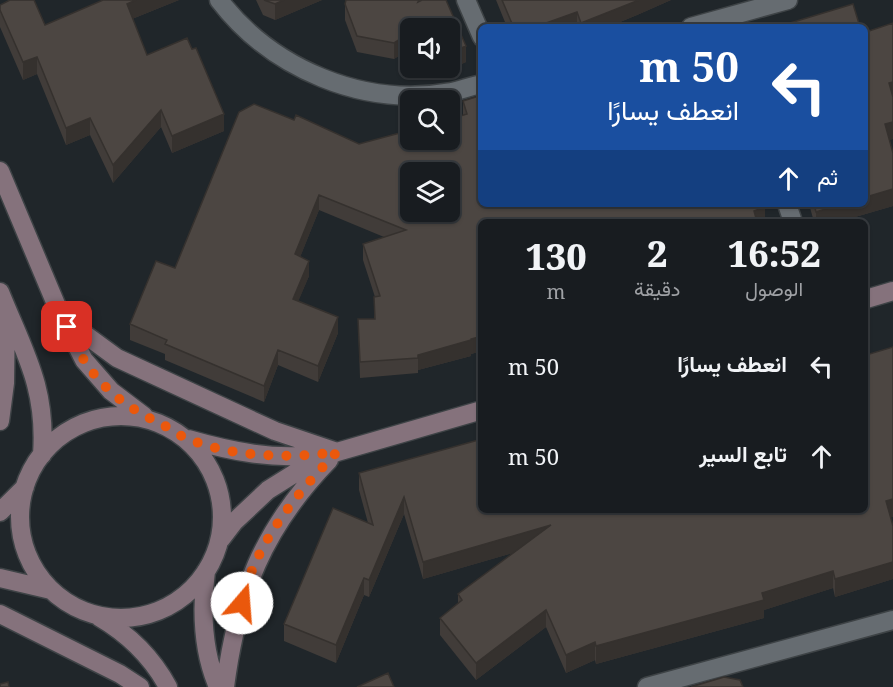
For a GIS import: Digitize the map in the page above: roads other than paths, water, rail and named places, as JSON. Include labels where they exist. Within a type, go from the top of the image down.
[{"type":"main road","points":[[0,171],[58,309],[84,360],[96,377],[129,407],[186,438],[204,458],[214,476],[220,494],[222,514],[219,541],[207,571],[203,596],[205,644],[218,687]]},
{"type":"main road","points":[[868,298],[893,291]]},
{"type":"main road","points":[[0,421],[5,383],[3,301]]},
{"type":"main road","points":[[3,301],[35,376],[42,416],[42,454]]},
{"type":"main road","points":[[58,309],[76,328],[117,358],[275,431],[337,452]]},
{"type":"main road","points":[[219,541],[242,513],[268,489],[308,465],[337,452],[478,411]]},
{"type":"main road","points":[[150,420],[119,415],[99,418],[80,424],[63,434],[36,463],[25,487],[20,520],[22,540],[29,558],[38,575],[52,591],[67,603],[92,614],[125,634],[153,664],[168,687]]},
{"type":"main road","points":[[186,438],[233,450],[273,455],[305,456],[337,452]]},
{"type":"main road","points":[[225,687],[232,639],[253,568],[287,510],[308,482],[337,452]]},
{"type":"main road","points":[[0,512],[25,487]]},
{"type":"main road","points":[[92,614],[123,618],[143,616],[162,609],[179,600],[207,571]]},
{"type":"main road","points":[[0,578],[52,591]]},
{"type":"main road","points":[[0,614],[120,674],[140,687]]},
{"type":"street","points":[[219,0],[252,36],[280,57],[312,74],[345,86],[380,93],[415,95],[450,92],[478,85]]},
{"type":"street","points":[[466,0],[478,28]]},
{"type":"street","points":[[713,24],[735,21],[788,0]]},
{"type":"street","points":[[647,687],[893,620]]}]
